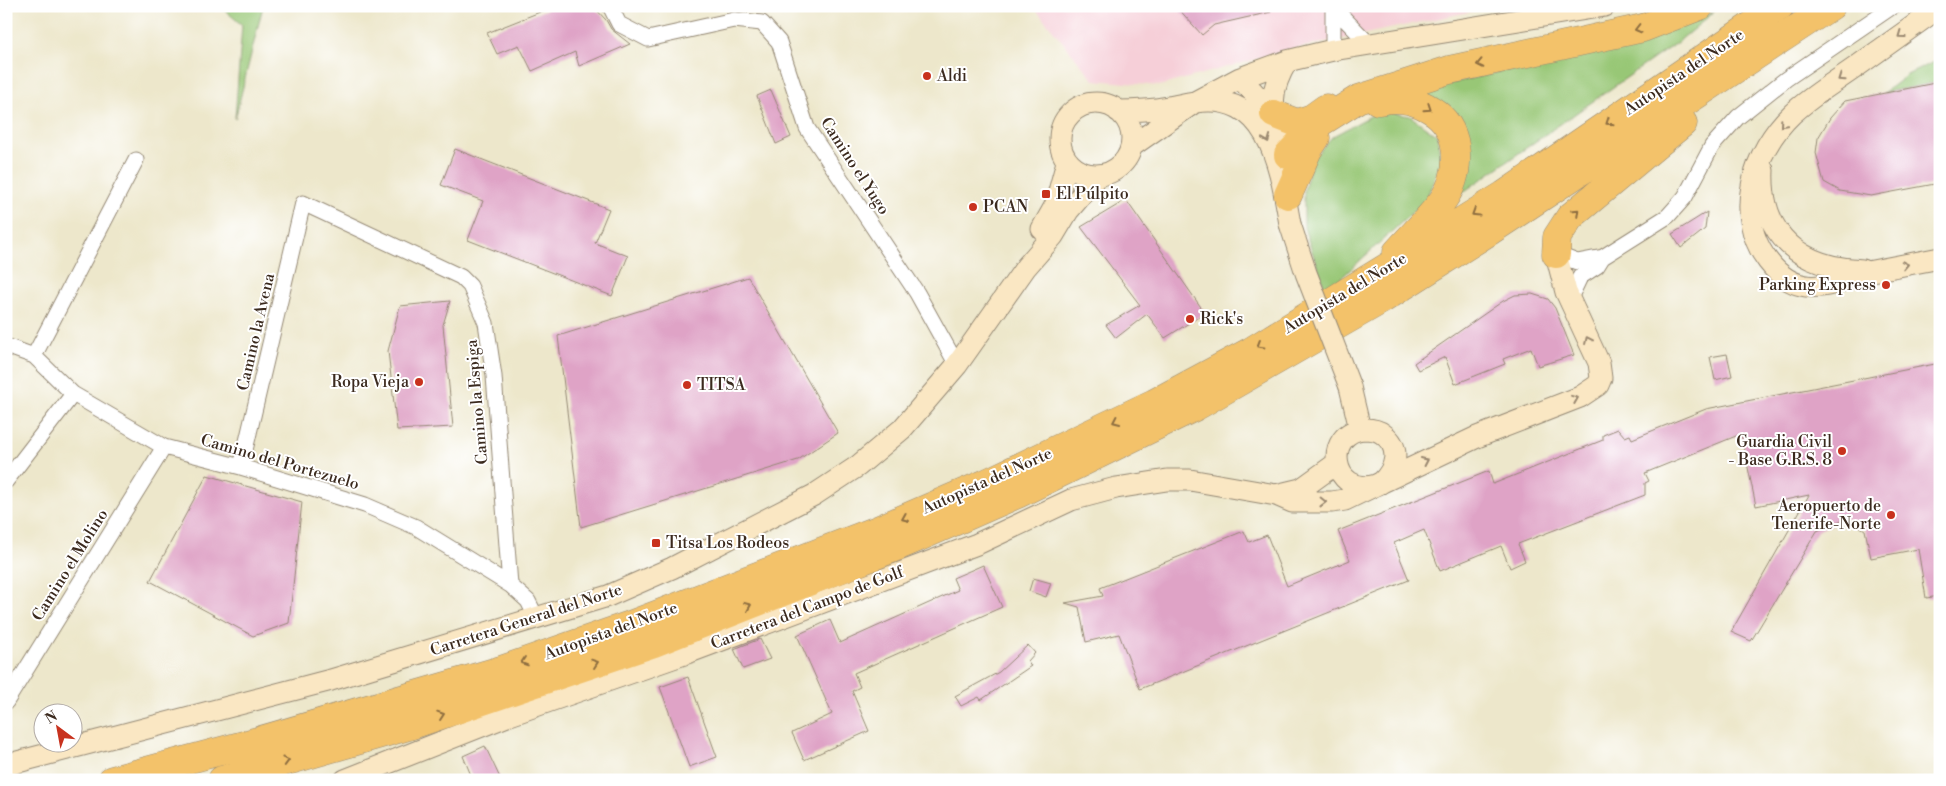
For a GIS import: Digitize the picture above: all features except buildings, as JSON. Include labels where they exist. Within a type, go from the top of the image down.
[{"type":"highway","points":[[1287,192],[1318,124],[1358,99],[1449,70],[1642,28],[1700,6]]},
{"type":"highway","name":"Autopista del Norte","points":[[112,780],[247,744],[501,670],[627,626],[877,530],[986,483],[1154,403],[1251,351],[1377,275],[1504,194],[1780,6]]},
{"type":"highway","name":"Autopista del Norte","points":[[222,780],[412,725],[654,643],[899,546],[1018,494],[1195,407],[1384,299],[1625,144],[1734,68],[1779,43],[1831,6]]},
{"type":"highway","points":[[1556,254],[1557,237],[1582,206],[1683,123],[1742,79],[1779,43]]},
{"type":"highway","points":[[1274,114],[1297,124],[1312,118],[1338,101],[1382,81],[1428,69],[1449,70]]},
{"type":"highway","points":[[1287,192],[1308,150],[1317,138],[1343,117],[1370,103],[1394,97],[1423,104],[1444,119],[1454,140],[1457,167],[1444,199],[1377,275]]},
{"type":"main road","points":[[1132,146],[1130,126],[1118,111],[1106,104],[1096,103],[1075,110],[1062,126],[1060,138],[1061,151],[1067,162],[1076,170],[1098,176],[1107,174],[1122,165],[1132,146],[1195,102],[1240,78],[1287,61],[1333,50],[1605,6]]},
{"type":"main road","points":[[1940,7],[1792,114],[1769,144],[1759,166],[1748,202],[1752,231],[1764,257],[1780,276],[1790,283],[1809,287],[1840,282],[1874,271],[1940,258]]},
{"type":"main road","points":[[1287,61],[1278,76],[1273,91],[1274,114],[1287,192],[1306,273],[1350,387],[1360,429]]},
{"type":"main road","points":[[1240,78],[1274,114]]},
{"type":"main road","points":[[1118,111],[1170,107],[1195,102],[1227,103],[1244,109],[1262,129],[1287,192]]},
{"type":"main road","points":[[1769,144],[1764,165],[1762,188],[1768,216],[1784,239],[1793,249],[1819,263],[1846,269],[1874,271]]},
{"type":"main road","name":"Carretera General del Norte","points":[[1026,267],[1037,239],[1055,206],[1067,162]]},
{"type":"main road","name":"Carretera General del Norte","points":[[6,765],[331,680],[608,596],[672,568],[814,496],[858,466],[902,429],[957,365],[1026,267],[1053,236],[1068,211],[1098,176]]},
{"type":"main road","name":"Carretera del Campo de Golf","points":[[345,780],[506,716],[690,652],[977,544],[1071,500],[1116,488],[1167,480],[1190,480],[1276,495],[1292,502],[1332,502],[1345,500],[1477,436],[1580,397],[1593,389],[1601,378],[1601,371],[1570,300],[1556,254]]},
{"type":"main road","points":[[1360,429],[1379,431],[1388,438],[1394,448],[1395,459],[1392,470],[1378,484],[1359,486],[1348,481],[1343,476],[1337,463],[1337,454],[1343,440],[1360,429]]},
{"type":"main road","name":"Carretera del Campo de Golf","points":[[1276,495],[1300,489],[1337,463]]},
{"type":"street","name":"Camino el Yugo","points":[[610,6],[620,24],[648,40],[734,20],[762,23],[779,42],[807,128],[917,293],[957,365]]},
{"type":"street","points":[[1556,254],[1577,262],[1603,257],[1658,223],[1677,208],[1712,146],[1756,101],[1893,6]]},
{"type":"street","points":[[1333,7],[1369,44]]},
{"type":"street","points":[[1333,7],[1333,50]]},
{"type":"street","points":[[34,356],[136,160]]},
{"type":"street","name":"Camino la Avena","points":[[242,468],[303,203]]},
{"type":"street","name":"Camino la Espiga","points":[[303,203],[461,277],[470,286],[486,323],[494,376],[510,586]]},
{"type":"street","points":[[1570,300],[1580,277],[1597,266],[1603,257]]},
{"type":"street","name":"Camino del Portezuelo","points":[[6,346],[34,356],[73,394],[164,447],[365,505],[416,527],[510,586],[528,601],[537,619]]},
{"type":"street","points":[[6,481],[73,394]]},
{"type":"street","name":"Camino el Molino","points":[[6,702],[164,447]]},
{"type":"shaded area","points":[[1033,6],[1497,6],[1289,50],[1159,86],[1094,80]]},
{"type":"green space","points":[[220,6],[263,6],[235,119],[242,25]]},
{"type":"green space","points":[[1714,12],[1679,41],[1459,195],[1471,157],[1462,130],[1418,91],[1645,38]]},
{"type":"green space","points":[[1940,59],[1940,82],[1883,93],[1907,75]]},
{"type":"green space","points":[[1380,111],[1410,116],[1437,135],[1441,161],[1426,200],[1326,292],[1304,228],[1304,190],[1313,158],[1333,136]]},
{"type":"place","name":"Aldi","points":[[927,76]]},
{"type":"place","name":"El Púlpito","points":[[1046,194]]},
{"type":"place","name":"PCAN","points":[[973,207]]},
{"type":"place","name":"Parking Express","points":[[1886,285]]},
{"type":"place","name":"Rick's","points":[[1190,319]]},
{"type":"place","name":"Ropa Vieja","points":[[419,382]]},
{"type":"place","name":"TITSA","points":[[687,385]]},
{"type":"place","name":"Guardia Civil - Base G.R.S. 8","points":[[1842,451]]},
{"type":"place","name":"Aeropuerto de Tenerife-Norte","points":[[1891,515]]},
{"type":"place","name":"Titsa Los Rodeos","points":[[656,543]]}]
